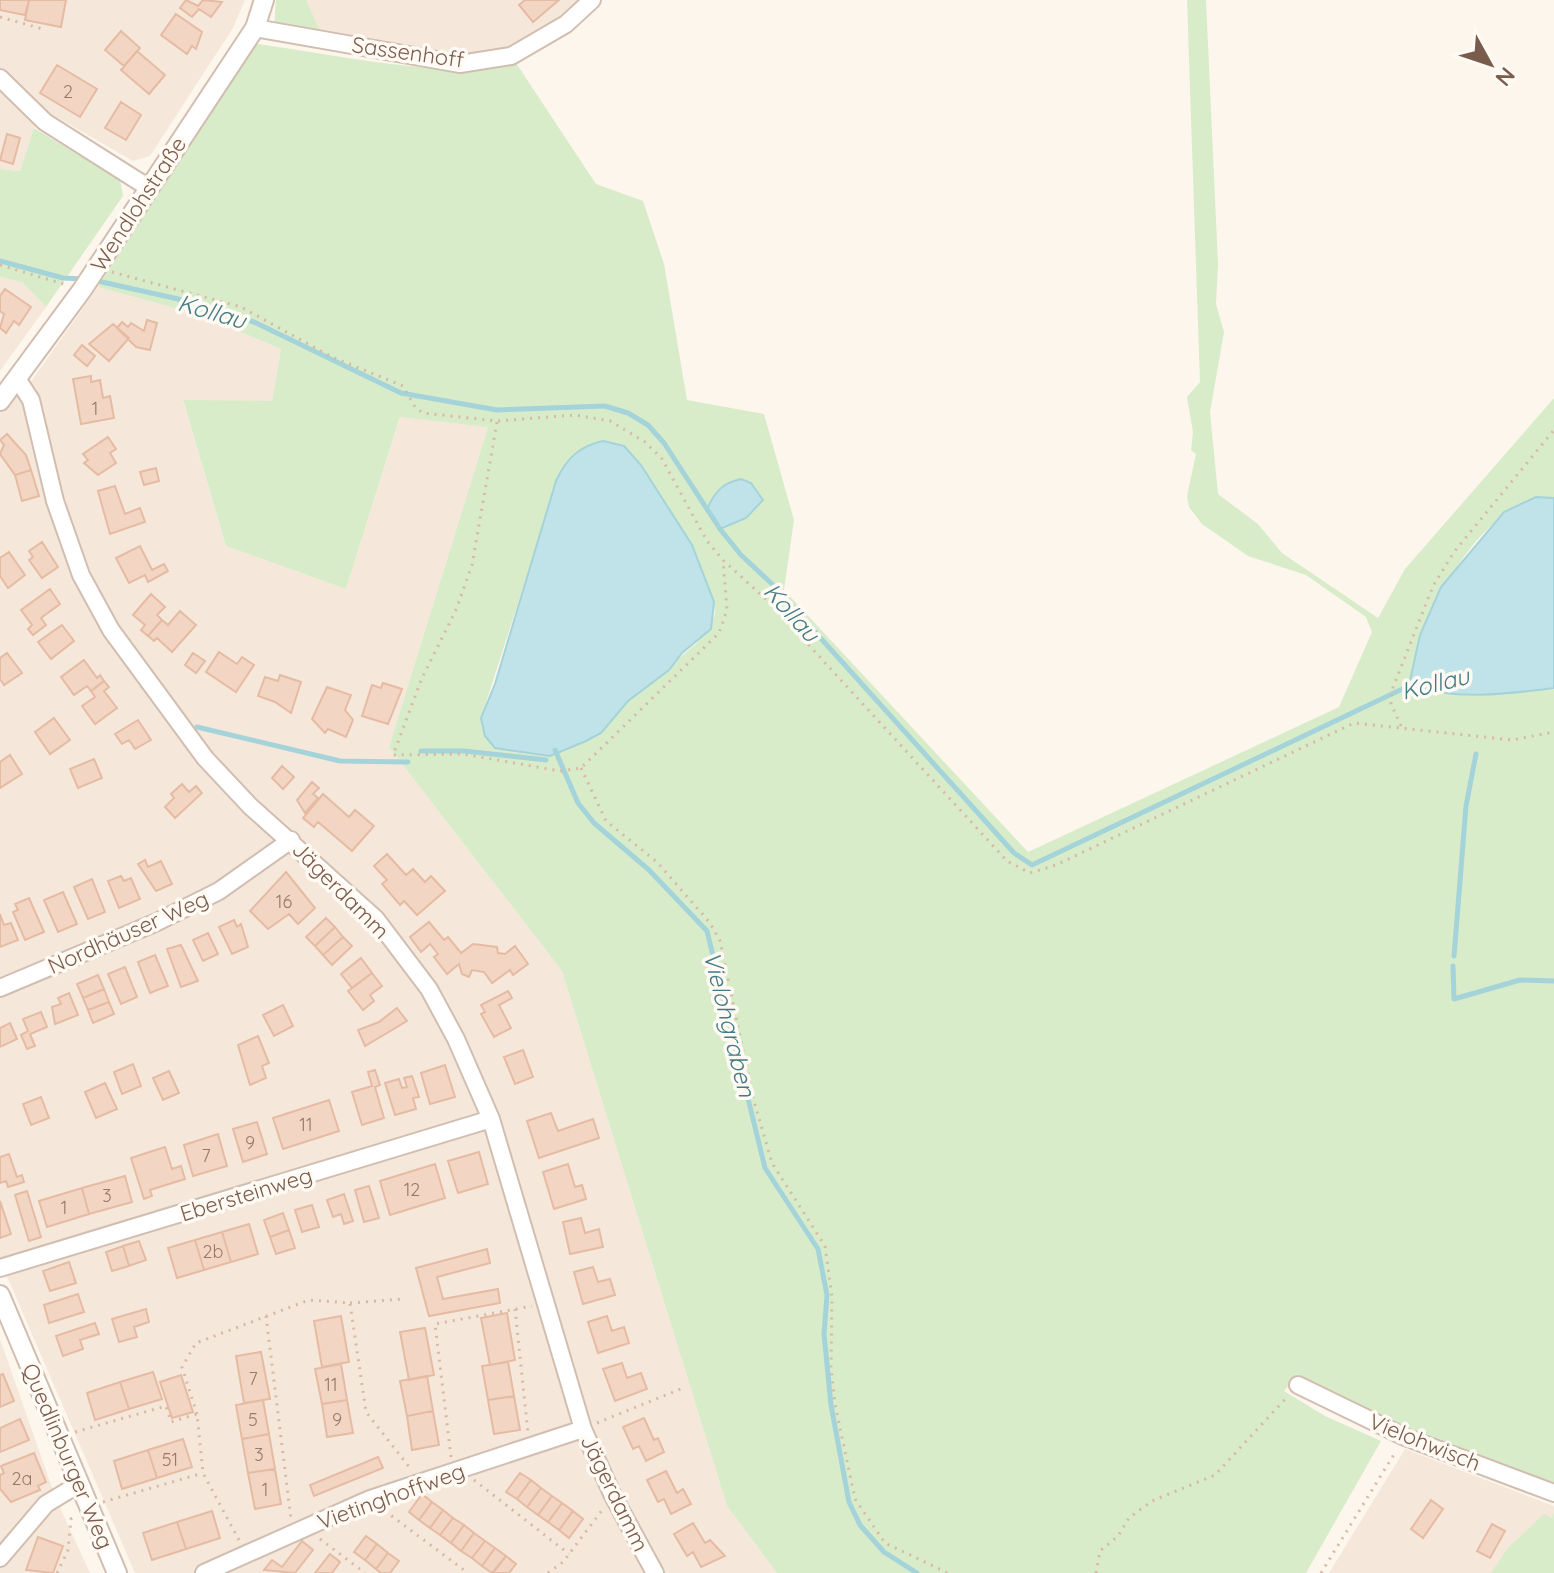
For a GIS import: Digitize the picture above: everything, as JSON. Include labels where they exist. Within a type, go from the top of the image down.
[{"type":"street","name":"Wendlohstraße","points":[[0,401],[82,290],[255,28],[264,0]]},
{"type":"street","name":"Sassenhoff","points":[[255,28],[460,64],[511,56],[566,24],[592,0]]},
{"type":"street","points":[[0,78],[53,127],[149,188]]},
{"type":"street","name":"Jägerdamm","points":[[18,380],[31,400],[55,501],[81,575],[111,630],[205,758],[250,806],[376,919],[429,989],[463,1051],[491,1119],[543,1304],[583,1429],[613,1496],[655,1573]]},
{"type":"street","name":"Nordhäuser Weg","points":[[0,988],[157,922],[219,891],[291,840]]},
{"type":"street","name":"Ebersteinweg","points":[[0,1268],[491,1119]]},
{"type":"street","name":"Quedlinburger Weg","points":[[0,1295],[117,1573]]},
{"type":"street","name":"Vielohwisch","points":[[1298,1385],[1405,1437],[1554,1493]]},
{"type":"street","name":"Vietinghoffweg","points":[[204,1573],[370,1499],[530,1449],[583,1429]]},
{"type":"street","points":[[0,1558],[46,1504],[79,1484]]},
{"type":"path","points":[[0,17],[43,29]]},
{"type":"path","points":[[0,265],[82,290]]},
{"type":"path","points":[[96,268],[241,307],[332,357],[407,390],[423,413],[497,421],[575,415],[610,421],[626,429],[662,459],[707,541],[723,560],[772,605],[1007,861],[1030,873],[1056,865],[1354,723],[1512,740],[1554,732]]},
{"type":"path","points":[[497,421],[472,565],[456,610],[422,678],[393,755],[463,754],[560,771],[581,768],[719,633],[727,610],[723,560]]},
{"type":"path","points":[[1402,728],[1391,704],[1392,690],[1440,575],[1454,552],[1554,430]]},
{"type":"path","points":[[581,768],[606,821],[657,862],[710,923],[720,941],[753,1098],[772,1163],[825,1246],[832,1297],[831,1367],[835,1404],[855,1499],[885,1543],[948,1573]]},
{"type":"path","points":[[247,1554],[203,1473],[197,1414],[182,1367],[196,1343],[309,1300],[350,1303],[403,1299]]},
{"type":"path","points":[[350,1303],[366,1412],[423,1484]]},
{"type":"path","points":[[543,1304],[435,1324],[457,1471],[569,1554]]},
{"type":"path","points":[[515,1309],[530,1449]]},
{"type":"path","points":[[266,1316],[299,1530],[365,1573]]},
{"type":"path","points":[[1096,1573],[1100,1551],[1118,1536],[1129,1518],[1152,1501],[1215,1475],[1298,1385]]},
{"type":"path","points":[[583,1429],[683,1388]]},
{"type":"path","points":[[60,1437],[166,1406],[171,1422],[197,1414]]},
{"type":"path","points":[[1321,1573],[1405,1437]]},
{"type":"path","points":[[57,1573],[68,1550],[71,1519],[89,1508],[203,1473]]},
{"type":"path","points":[[548,1573],[569,1554],[613,1496]]},
{"type":"path","points":[[370,1499],[468,1573]]},
{"type":"shaded area","points":[[0,0],[245,0],[233,28],[150,156],[133,161],[48,112],[34,128],[20,171],[0,169]]},
{"type":"shaded area","points":[[306,0],[580,0],[565,18],[506,48],[460,56],[323,36]]},
{"type":"shaded area","points":[[0,277],[22,282],[46,307],[0,371]]},
{"type":"shaded area","points":[[98,287],[200,315],[281,349],[272,401],[183,401],[226,546],[346,589],[402,412],[488,427],[389,747],[562,971],[727,1506],[777,1573],[135,1573],[0,1260],[0,413],[27,387]]},
{"type":"shaded area","points":[[0,1339],[56,1499],[90,1573],[0,1573]]},
{"type":"shaded area","points":[[1405,1449],[1554,1506],[1554,1573],[1329,1573]]},
{"type":"green space","points":[[276,0],[306,0],[323,36],[274,26]]},
{"type":"green space","points":[[1187,0],[1206,0],[1218,264],[1216,304],[1224,332],[1210,412],[1218,494],[1258,524],[1282,553],[1378,618],[1405,569],[1554,398],[1554,498],[1531,501],[1490,526],[1456,569],[1420,635],[1516,693],[1554,688],[1554,1485],[1409,1434],[1298,1374],[1284,1391],[1325,1416],[1381,1441],[1306,1573],[777,1573],[727,1506],[562,971],[389,747],[488,427],[400,417],[346,589],[226,546],[183,400],[272,401],[281,349],[200,315],[98,287],[251,43],[422,67],[489,68],[516,63],[596,184],[643,201],[664,264],[687,400],[764,414],[794,520],[784,590],[1028,852],[1339,707],[1372,632],[1366,617],[1306,575],[1248,556],[1202,524],[1189,507],[1187,496],[1196,454],[1191,450],[1193,432],[1187,397],[1200,382]],"holes":[[[561,470],[692,545],[714,602],[715,615],[697,643],[628,701],[601,733],[550,756],[481,718]]]},
{"type":"green space","points":[[34,128],[120,180],[123,196],[46,307],[22,282],[0,277],[0,169],[20,171]]},
{"type":"green space","points":[[1554,1512],[1554,1573],[1491,1573],[1508,1548],[1544,1514],[1552,1518]]},
{"type":"water","points":[[603,441],[624,446],[641,465],[692,545],[714,602],[711,629],[682,653],[669,670],[628,701],[601,733],[550,756],[495,748],[485,736],[481,718],[495,684],[556,481],[574,455],[587,446]]},
{"type":"water","points":[[741,479],[751,483],[763,500],[746,518],[720,529],[707,509],[720,489]]},
{"type":"water","points":[[1536,497],[1554,498],[1554,688],[1463,695],[1409,685],[1420,635],[1441,587],[1504,512]]},
{"type":"building","points":[[0,0],[29,0],[25,15],[0,10]]},
{"type":"building","points":[[29,0],[66,0],[61,27],[25,20]]},
{"type":"building","points":[[186,0],[198,6],[203,0],[222,2],[211,17],[199,9],[192,17],[180,8]]},
{"type":"building","points":[[525,0],[559,0],[533,22],[519,5]]},
{"type":"building","points":[[176,14],[202,32],[196,49],[192,46],[187,54],[161,35]]},
{"type":"building","points":[[121,31],[140,48],[124,66],[105,50]]},
{"type":"building","points":[[137,51],[165,75],[149,94],[121,70]]},
{"type":"building","points":[[57,65],[97,89],[80,117],[40,93]]},
{"type":"building","points":[[121,102],[141,115],[126,140],[105,128]]},
{"type":"building","points":[[7,134],[20,138],[13,164],[0,160]]},
{"type":"building","points":[[5,289],[31,307],[19,325],[14,321],[6,333],[0,328],[4,314],[0,311],[0,296]]},
{"type":"building","points":[[147,320],[157,323],[150,350],[136,347],[117,328],[122,322],[128,327],[131,323],[144,331]]},
{"type":"building","points":[[113,324],[129,338],[109,361],[89,344]]},
{"type":"building","points":[[82,345],[95,356],[87,366],[74,355]]},
{"type":"building","points":[[91,376],[91,382],[100,380],[103,398],[110,396],[114,418],[81,424],[73,379]]},
{"type":"building","points":[[7,434],[26,455],[31,470],[15,475],[0,454],[4,445],[0,440]]},
{"type":"building","points":[[108,437],[116,449],[110,453],[116,463],[98,475],[84,463],[88,460],[83,454]]},
{"type":"building","points":[[156,468],[159,481],[144,485],[140,472]]},
{"type":"building","points":[[31,470],[39,496],[22,501],[15,475]]},
{"type":"building","points":[[115,486],[125,514],[140,508],[145,522],[110,534],[98,491]]},
{"type":"building","points":[[42,542],[58,567],[42,578],[29,560],[33,557],[29,551]]},
{"type":"building","points":[[140,546],[152,570],[164,564],[168,571],[148,582],[145,575],[129,583],[116,558]]},
{"type":"building","points":[[9,552],[25,575],[8,588],[0,576],[0,558]]},
{"type":"building","points":[[50,589],[60,604],[41,618],[46,625],[33,635],[28,629],[32,625],[21,610]]},
{"type":"building","points":[[151,594],[165,607],[157,615],[162,620],[148,636],[141,630],[145,625],[133,615]]},
{"type":"building","points":[[180,611],[196,625],[172,652],[157,638],[154,641],[148,636],[162,620],[168,625]]},
{"type":"building","points":[[62,625],[74,641],[51,659],[38,642]]},
{"type":"building","points":[[219,652],[237,664],[242,657],[254,665],[236,692],[206,672]]},
{"type":"building","points":[[7,653],[22,673],[4,685],[0,679],[0,658]]},
{"type":"building","points":[[193,653],[205,661],[196,673],[185,665]]},
{"type":"building","points":[[84,660],[97,678],[100,675],[104,681],[91,691],[87,686],[74,695],[61,677]]},
{"type":"building","points":[[280,675],[301,682],[291,713],[275,702],[258,696],[265,677],[278,681]]},
{"type":"building","points":[[104,681],[109,687],[104,691],[117,708],[95,724],[82,706],[95,697],[91,691]]},
{"type":"building","points":[[383,683],[402,689],[388,724],[362,716],[372,685],[381,688]]},
{"type":"building","points":[[327,687],[351,695],[345,710],[353,720],[346,737],[328,729],[325,733],[312,719]]},
{"type":"building","points":[[54,718],[70,740],[50,754],[35,732]]},
{"type":"building","points":[[138,720],[151,740],[135,749],[129,740],[122,744],[115,734]]},
{"type":"building","points":[[10,755],[22,774],[0,788],[0,762]]},
{"type":"building","points":[[94,759],[102,778],[78,788],[70,769]]},
{"type":"building","points":[[282,766],[294,777],[283,789],[272,778]]},
{"type":"building","points":[[312,782],[319,788],[313,794],[318,798],[305,813],[297,800]]},
{"type":"building","points":[[182,784],[189,792],[196,786],[202,793],[175,818],[165,807],[174,798],[171,794]]},
{"type":"building","points":[[323,794],[349,817],[355,810],[374,826],[352,851],[318,822],[314,827],[303,818]]},
{"type":"building","points":[[387,854],[406,875],[413,869],[425,882],[431,876],[445,891],[417,915],[404,901],[400,905],[382,884],[387,880],[374,866]]},
{"type":"building","points":[[145,860],[148,867],[161,861],[172,884],[156,891],[138,864]]},
{"type":"building","points":[[286,872],[315,908],[298,924],[289,914],[268,929],[250,911]]},
{"type":"building","points":[[121,876],[124,881],[131,878],[140,899],[119,908],[108,881]]},
{"type":"building","points":[[92,879],[105,912],[88,919],[74,887]]},
{"type":"building","points":[[63,892],[77,924],[58,932],[44,900]]},
{"type":"building","points":[[29,898],[44,932],[25,940],[13,912],[18,910],[15,904]]},
{"type":"building","points":[[0,914],[4,925],[11,923],[18,940],[0,947]]},
{"type":"building","points":[[326,918],[335,927],[315,946],[306,937]]},
{"type":"building","points":[[234,920],[237,927],[241,924],[248,947],[232,954],[219,927]]},
{"type":"building","points":[[429,922],[444,940],[448,937],[461,953],[473,944],[497,947],[498,953],[505,954],[515,946],[528,964],[513,975],[510,970],[492,983],[484,972],[472,970],[469,977],[462,974],[459,964],[447,974],[434,957],[438,954],[430,944],[421,952],[410,937]]},
{"type":"building","points":[[335,927],[343,937],[323,955],[315,946]]},
{"type":"building","points":[[208,933],[218,954],[203,961],[193,940]]},
{"type":"building","points":[[343,937],[352,946],[332,965],[323,955]]},
{"type":"building","points":[[181,945],[198,981],[181,987],[167,949]]},
{"type":"building","points":[[155,955],[168,986],[150,993],[138,962]]},
{"type":"building","points":[[361,958],[372,973],[352,988],[341,974]]},
{"type":"building","points":[[125,967],[137,997],[121,1004],[108,974]]},
{"type":"building","points":[[372,973],[382,986],[370,995],[374,1001],[363,1010],[348,991]]},
{"type":"building","points":[[98,975],[104,989],[83,998],[77,984]]},
{"type":"building","points":[[104,989],[109,1002],[88,1010],[83,998]]},
{"type":"building","points":[[508,991],[512,998],[499,1005],[511,1028],[494,1037],[481,1014],[485,1012],[481,1005]]},
{"type":"building","points":[[69,993],[78,1015],[55,1024],[52,1007],[61,1004],[58,998]]},
{"type":"building","points":[[109,1002],[114,1014],[93,1023],[88,1010]]},
{"type":"building","points":[[283,1005],[293,1026],[274,1036],[263,1015]]},
{"type":"building","points":[[397,1008],[407,1021],[365,1046],[358,1030],[379,1022]]},
{"type":"building","points":[[41,1012],[47,1027],[30,1034],[35,1046],[27,1049],[21,1035],[28,1031],[23,1019]]},
{"type":"building","points":[[10,1023],[17,1039],[0,1047],[0,1028]]},
{"type":"building","points":[[258,1036],[269,1063],[262,1066],[266,1078],[250,1085],[238,1045]]},
{"type":"building","points":[[523,1050],[533,1077],[515,1084],[504,1057]]},
{"type":"building","points":[[133,1064],[141,1086],[122,1094],[114,1072]]},
{"type":"building","points":[[445,1065],[455,1097],[430,1104],[421,1073]]},
{"type":"building","points":[[375,1070],[380,1085],[375,1087],[384,1118],[362,1125],[352,1092],[372,1086],[368,1072]]},
{"type":"building","points":[[169,1071],[179,1093],[163,1100],[153,1078]]},
{"type":"building","points":[[412,1076],[419,1097],[413,1098],[416,1109],[395,1115],[385,1083],[399,1079],[402,1088],[407,1087],[404,1078]]},
{"type":"building","points":[[105,1083],[117,1109],[96,1118],[85,1092]]},
{"type":"building","points":[[41,1097],[49,1118],[31,1125],[23,1104]]},
{"type":"building","points":[[329,1100],[339,1131],[283,1149],[273,1118]]},
{"type":"building","points":[[551,1113],[558,1131],[593,1119],[599,1138],[539,1158],[527,1121]]},
{"type":"building","points":[[257,1122],[267,1154],[243,1162],[233,1129]]},
{"type":"building","points":[[218,1134],[227,1166],[193,1176],[184,1145]]},
{"type":"building","points":[[165,1147],[172,1169],[181,1166],[185,1179],[150,1190],[152,1196],[144,1199],[131,1158]]},
{"type":"building","points":[[479,1152],[488,1184],[458,1193],[448,1161]]},
{"type":"building","points":[[9,1154],[17,1177],[22,1175],[24,1182],[8,1187],[6,1181],[0,1183],[0,1157]]},
{"type":"building","points":[[435,1164],[445,1198],[390,1215],[380,1181]]},
{"type":"building","points":[[568,1164],[575,1187],[582,1185],[586,1199],[554,1209],[543,1172]]},
{"type":"building","points":[[125,1176],[132,1202],[89,1214],[82,1188]]},
{"type":"building","points":[[369,1186],[379,1218],[364,1222],[355,1190]]},
{"type":"building","points":[[82,1188],[89,1214],[47,1227],[39,1201]]},
{"type":"building","points":[[27,1191],[41,1237],[29,1241],[15,1195]]},
{"type":"building","points":[[344,1194],[353,1221],[344,1224],[341,1214],[333,1217],[327,1200]]},
{"type":"building","points":[[0,1201],[11,1234],[0,1238]]},
{"type":"building","points":[[312,1205],[319,1227],[302,1232],[295,1210]]},
{"type":"building","points":[[283,1213],[289,1230],[270,1237],[264,1220]]},
{"type":"building","points":[[581,1218],[585,1233],[599,1229],[603,1247],[570,1254],[563,1222]]},
{"type":"building","points":[[249,1224],[258,1254],[231,1262],[222,1232]]},
{"type":"building","points":[[289,1230],[295,1248],[276,1254],[270,1237]]},
{"type":"building","points":[[222,1232],[231,1262],[204,1270],[195,1240]]},
{"type":"building","points":[[195,1240],[204,1270],[177,1278],[168,1248]]},
{"type":"building","points":[[139,1241],[146,1260],[129,1266],[123,1246]]},
{"type":"building","points":[[123,1246],[129,1266],[112,1271],[106,1252]]},
{"type":"building","points":[[487,1249],[490,1263],[437,1277],[443,1299],[498,1289],[500,1303],[429,1316],[416,1268]]},
{"type":"building","points":[[69,1262],[76,1283],[50,1291],[43,1271]]},
{"type":"building","points":[[593,1267],[598,1282],[610,1279],[615,1295],[583,1304],[574,1272]]},
{"type":"building","points":[[78,1294],[84,1312],[49,1323],[44,1305]]},
{"type":"building","points":[[146,1309],[149,1322],[134,1327],[137,1337],[119,1342],[112,1319]]},
{"type":"building","points":[[507,1313],[515,1360],[490,1365],[481,1318]]},
{"type":"building","points":[[341,1316],[349,1362],[322,1367],[314,1321]]},
{"type":"building","points":[[607,1316],[612,1331],[624,1327],[629,1343],[598,1353],[588,1322]]},
{"type":"building","points":[[95,1323],[99,1334],[80,1340],[83,1349],[63,1356],[56,1336]]},
{"type":"building","points":[[425,1328],[434,1375],[409,1380],[400,1332]]},
{"type":"building","points":[[261,1352],[270,1399],[244,1403],[236,1356]]},
{"type":"building","points":[[508,1362],[514,1396],[488,1400],[482,1366]]},
{"type":"building","points":[[622,1363],[627,1378],[641,1373],[647,1389],[615,1401],[603,1369]]},
{"type":"building","points":[[341,1364],[347,1400],[322,1404],[315,1369]]},
{"type":"building","points":[[153,1372],[162,1399],[129,1409],[120,1382]]},
{"type":"building","points":[[3,1374],[14,1401],[0,1407],[0,1375]]},
{"type":"building","points":[[181,1375],[193,1412],[172,1418],[160,1382]]},
{"type":"building","points":[[427,1376],[433,1411],[407,1416],[400,1381]]},
{"type":"building","points":[[120,1382],[129,1409],[95,1420],[87,1393]]},
{"type":"building","points":[[514,1396],[520,1430],[494,1434],[488,1400]]},
{"type":"building","points":[[263,1400],[269,1434],[242,1439],[236,1405]]},
{"type":"building","points":[[347,1400],[353,1433],[327,1437],[322,1404]]},
{"type":"building","points":[[433,1411],[439,1445],[412,1450],[407,1416]]},
{"type":"building","points":[[644,1418],[654,1440],[658,1438],[664,1452],[646,1461],[639,1446],[633,1449],[623,1427]]},
{"type":"building","points":[[20,1419],[29,1440],[0,1452],[0,1428]]},
{"type":"building","points":[[269,1434],[275,1469],[248,1473],[242,1439]]},
{"type":"building","points":[[183,1439],[192,1467],[157,1478],[148,1450]]},
{"type":"building","points":[[148,1450],[157,1478],[122,1489],[114,1461]]},
{"type":"building","points":[[34,1453],[46,1482],[38,1486],[40,1490],[11,1502],[0,1489],[0,1475],[4,1473],[1,1466]]},
{"type":"building","points":[[378,1457],[383,1468],[314,1496],[310,1485]]},
{"type":"building","points":[[275,1469],[281,1504],[255,1509],[248,1473]]},
{"type":"building","points":[[666,1471],[677,1493],[683,1489],[691,1504],[671,1514],[664,1499],[658,1502],[647,1480]]},
{"type":"building","points":[[520,1473],[531,1480],[517,1499],[506,1492]]},
{"type":"building","points":[[531,1480],[541,1488],[527,1507],[517,1499]]},
{"type":"building","points":[[541,1488],[552,1496],[538,1515],[527,1507]]},
{"type":"building","points":[[422,1494],[432,1502],[419,1520],[409,1512]]},
{"type":"building","points":[[552,1496],[562,1503],[548,1522],[538,1515]]},
{"type":"building","points":[[1431,1500],[1443,1509],[1423,1538],[1411,1529]]},
{"type":"building","points":[[432,1502],[443,1510],[430,1528],[419,1520]]},
{"type":"building","points":[[562,1503],[573,1511],[559,1530],[548,1522]]},
{"type":"building","points":[[443,1510],[453,1518],[440,1535],[430,1528]]},
{"type":"building","points":[[212,1511],[220,1538],[186,1549],[177,1522]]},
{"type":"building","points":[[573,1511],[583,1519],[569,1538],[559,1530]]},
{"type":"building","points":[[453,1518],[464,1525],[451,1543],[440,1535]]},
{"type":"building","points":[[177,1522],[186,1549],[152,1560],[143,1533]]},
{"type":"building","points":[[693,1523],[705,1543],[710,1540],[725,1556],[701,1567],[693,1552],[687,1556],[674,1534]]},
{"type":"building","points":[[1492,1524],[1505,1531],[1490,1558],[1477,1551]]},
{"type":"building","points":[[464,1525],[474,1533],[461,1551],[451,1543]]},
{"type":"building","points":[[474,1533],[485,1541],[472,1558],[461,1551]]},
{"type":"building","points":[[366,1536],[377,1544],[365,1560],[354,1552]]},
{"type":"building","points":[[38,1537],[63,1546],[53,1573],[26,1570]]},
{"type":"building","points":[[302,1541],[313,1550],[295,1573],[264,1570],[272,1560],[282,1567]]},
{"type":"building","points":[[485,1541],[495,1548],[482,1566],[472,1558]]},
{"type":"building","points":[[377,1544],[388,1553],[376,1569],[365,1560]]},
{"type":"building","points":[[495,1548],[506,1556],[492,1573],[482,1566]]},
{"type":"building","points":[[388,1553],[399,1561],[390,1573],[381,1573],[376,1569]]},
{"type":"building","points":[[330,1554],[340,1562],[332,1573],[315,1573]]},
{"type":"building","points":[[506,1556],[516,1564],[509,1573],[493,1573]]},
{"type":"waterway","name":"Kollau","points":[[0,261],[63,278],[83,279]]},
{"type":"waterway","name":"Kollau","points":[[93,280],[187,301],[254,322],[401,393],[497,410],[605,406],[628,413],[648,425],[664,443],[720,529],[741,555],[771,583],[1014,853],[1032,865],[1415,683]]},
{"type":"waterway","points":[[197,727],[340,761],[408,762]]},
{"type":"waterway","name":"Vielohgraben","points":[[555,750],[578,803],[594,823],[649,870],[707,931],[765,1168],[818,1249],[827,1295],[824,1334],[831,1405],[849,1502],[860,1525],[884,1552],[917,1573]]},
{"type":"waterway","points":[[421,751],[464,751],[546,760]]},
{"type":"waterway","points":[[1454,956],[1466,806],[1476,754]]},
{"type":"waterway","points":[[1453,966],[1454,999],[1520,980],[1554,981]]}]
